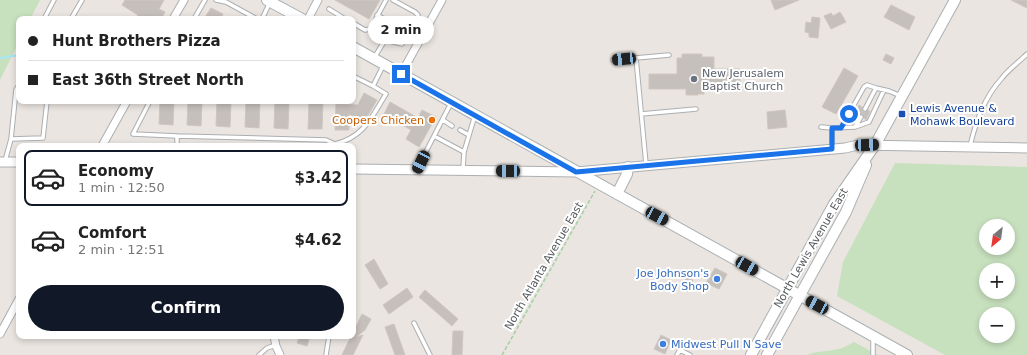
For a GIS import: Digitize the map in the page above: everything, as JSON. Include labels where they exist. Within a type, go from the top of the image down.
[{"type":"main road","name":"North Lewis Avenue East","points":[[751,355],[834,204],[875,144],[955,0]]},
{"type":"main road","points":[[269,1],[296,16]]},
{"type":"main road","points":[[356,49],[907,355]]},
{"type":"main road","name":"North Lewis Avenue East","points":[[767,355],[846,212],[875,144]]},
{"type":"main road","points":[[617,194],[627,174],[628,167]]},
{"type":"street","points":[[175,16],[184,0]]},
{"type":"street","points":[[310,16],[318,0]]},
{"type":"street","points":[[401,74],[442,0]]},
{"type":"street","points":[[104,143],[125,104]]},
{"type":"street","points":[[356,169],[576,172],[875,144],[1027,148]]},
{"type":"street","points":[[2,162],[16,162]]},
{"type":"street","points":[[0,334],[16,305]]},
{"type":"street","points":[[275,339],[280,355]]},
{"type":"lane","points":[[46,16],[54,0]]},
{"type":"lane","points":[[73,16],[82,0]]},
{"type":"lane","points":[[196,16],[205,0]]},
{"type":"lane","points":[[216,0],[226,2],[251,16]]},
{"type":"lane","points":[[356,25],[365,30],[370,29],[386,0]]},
{"type":"lane","points":[[372,26],[385,40],[402,44],[418,15],[393,0]]},
{"type":"lane","points":[[263,16],[269,1]]},
{"type":"lane","points":[[329,9],[340,16]]},
{"type":"lane","points":[[377,15],[410,31],[422,35]]},
{"type":"lane","points":[[374,59],[385,40]]},
{"type":"lane","points":[[970,147],[976,122],[989,95],[1002,78],[1027,54]]},
{"type":"lane","points":[[613,60],[669,55]]},
{"type":"lane","points":[[636,58],[646,165]]},
{"type":"lane","points":[[372,86],[384,65]]},
{"type":"lane","points":[[340,143],[346,141],[366,127],[386,94],[356,78]]},
{"type":"lane","points":[[841,128],[864,87],[867,85],[902,96]]},
{"type":"lane","points":[[866,108],[876,88]]},
{"type":"lane","points":[[2,162],[11,140],[16,90]]},
{"type":"lane","points":[[821,127],[855,127],[869,122],[884,90]]},
{"type":"lane","points":[[417,169],[452,102]]},
{"type":"lane","points":[[11,140],[43,138],[47,104]]},
{"type":"lane","points":[[148,104],[133,134],[326,140],[331,143]]},
{"type":"lane","points":[[641,114],[696,109]]},
{"type":"lane","points":[[463,170],[464,152],[475,115]]},
{"type":"lane","points":[[855,127],[861,117]]},
{"type":"lane","points":[[443,120],[452,126]]},
{"type":"lane","points":[[832,128],[832,149]]},
{"type":"lane","points":[[460,130],[469,135]]},
{"type":"lane","points":[[177,136],[177,143]]},
{"type":"lane","points":[[434,136],[464,152]]},
{"type":"lane","points":[[414,323],[430,355]]},
{"type":"lane","points":[[873,336],[874,355]]},
{"type":"lane","points":[[326,355],[329,339]]},
{"type":"lane","points":[[259,355],[267,348],[276,345]]},
{"type":"lane","points":[[677,355],[680,350],[690,355]]},
{"type":"path","name":"North Atlanta Avenue East","points":[[502,355],[599,184]]},
{"type":"green space","points":[[0,0],[40,0],[32,16],[16,16],[16,48],[0,80]]},
{"type":"green space","points":[[895,163],[1027,167],[1027,355],[945,355],[837,296],[843,262]]},
{"type":"green space","points":[[854,342],[878,355],[807,355],[839,349]]},
{"type":"building","points":[[125,0],[164,0],[159,9],[165,12],[163,16],[138,16],[122,5]]},
{"type":"building","points":[[335,0],[380,0],[369,19]]},
{"type":"building","points":[[771,0],[799,0],[775,10]]},
{"type":"building","points":[[1011,0],[1027,0],[1027,8]]},
{"type":"building","points":[[891,5],[915,17],[909,30],[884,17]]},
{"type":"building","points":[[211,8],[223,14],[222,16],[206,16]]},
{"type":"building","points":[[840,12],[846,22],[831,29],[824,16],[831,13],[833,16]]},
{"type":"building","points":[[812,17],[820,18],[818,38],[809,37],[809,33],[805,32],[806,22],[811,23]]},
{"type":"building","name":"New Jerusalem Baptist Church","points":[[682,54],[702,54],[702,57],[714,57],[714,69],[740,69],[740,84],[704,84],[704,94],[698,95],[686,95],[686,89],[649,89],[649,74],[677,74],[677,58],[682,58]]},
{"type":"building","points":[[886,54],[894,58],[891,64],[883,60]]},
{"type":"building","points":[[844,68],[858,76],[836,114],[822,107]]},
{"type":"building","points":[[364,93],[377,100],[364,122],[349,114],[349,130],[335,130],[336,104],[358,105]]},
{"type":"building","points":[[390,102],[418,118],[422,110],[436,117],[419,147],[406,139],[411,130],[384,114]]},
{"type":"building","points":[[160,104],[174,104],[173,125],[159,124]]},
{"type":"building","points":[[188,104],[202,104],[201,126],[187,125]]},
{"type":"building","points":[[217,104],[231,104],[230,127],[216,126]]},
{"type":"building","points":[[246,104],[260,104],[259,128],[245,127]]},
{"type":"building","points":[[275,104],[289,104],[288,129],[274,128]]},
{"type":"building","points":[[309,104],[323,104],[322,129],[308,129]]},
{"type":"building","points":[[859,105],[862,107],[863,112],[868,110],[870,111],[866,120],[862,114],[858,115],[855,113]]},
{"type":"building","points":[[785,110],[787,127],[768,129],[767,112]]},
{"type":"building","points":[[374,259],[388,284],[380,289],[365,265]]},
{"type":"building","name":"Joe Johnson's Body Shop","points":[[715,268],[727,274],[719,289],[706,283]]},
{"type":"building","points":[[687,277],[693,280],[687,292],[681,288]]},
{"type":"building","points":[[407,288],[413,297],[389,314],[383,305]]},
{"type":"building","points":[[425,290],[458,319],[452,326],[419,297]]},
{"type":"building","points":[[362,314],[371,319],[365,330],[356,337],[356,327]]},
{"type":"building","points":[[394,324],[405,355],[395,355],[385,327]]},
{"type":"building","points":[[453,331],[463,331],[462,355],[452,355]]},
{"type":"building","points":[[363,335],[353,355],[342,355],[350,339],[356,339],[356,337]]},
{"type":"building","name":"Midwest Pull N Save","points":[[661,335],[671,340],[665,354],[654,349]]},
{"type":"building","points":[[299,339],[309,339],[307,346],[297,343]]},
{"type":"waterway","points":[[0,58],[16,55]]},
{"type":"place","name":"New Jerusalem Baptist Church","points":[[694,79]]},
{"type":"place","name":"Lewis Avenue & Mohawk Boulevard","points":[[902,114]]},
{"type":"place","name":"Coopers Chicken","points":[[432,120]]},
{"type":"place","name":"Joe Johnson's Body Shop","points":[[717,279]]},
{"type":"place","name":"Midwest Pull N Save","points":[[663,344]]},
{"type":"route","points":[[401,74],[576,172],[832,149],[832,128],[841,128],[849,114]]}]
